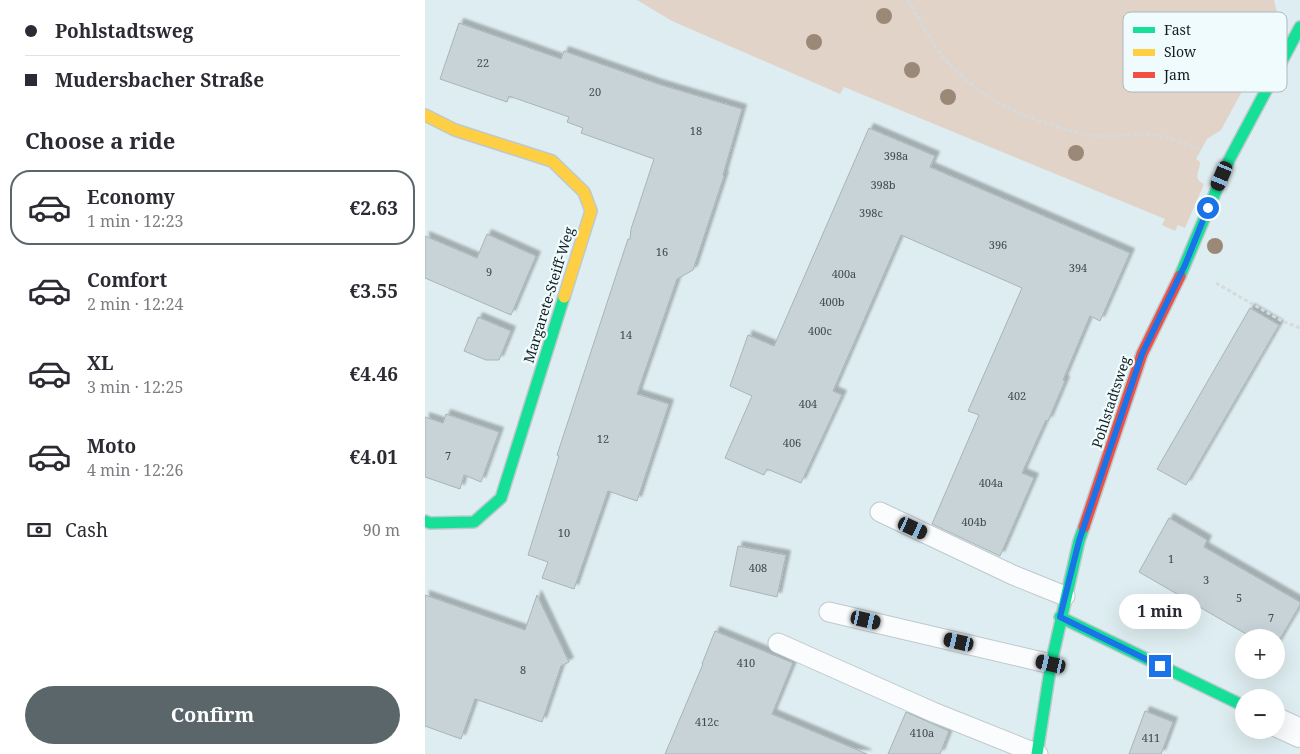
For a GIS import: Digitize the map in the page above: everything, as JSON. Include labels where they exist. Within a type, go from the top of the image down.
[{"type":"street","name":"Pohlstadtsweg","points":[[1287,51],[1300,27]]},
{"type":"street","name":"Pohlstadtsweg","points":[[1037,754],[1060,617],[1079,541],[1142,354],[1185,265],[1229,160],[1265,92]]},
{"type":"street","name":"Margarete-Steiff-Weg","points":[[425,115],[455,130],[552,161],[584,192],[591,211],[501,498],[474,522],[430,523],[425,521]]},
{"type":"street","points":[[1060,617],[1235,702]]},
{"type":"street","points":[[1285,726],[1300,734]]},
{"type":"lane","points":[[880,512],[1013,575],[1065,596]]},
{"type":"lane","points":[[829,612],[1051,664]]},
{"type":"lane","points":[[778,644],[933,712],[1037,754]]},
{"type":"path","points":[[907,0],[935,46],[951,66],[974,87],[998,103],[1040,122],[1071,131],[1095,136],[1140,134],[1170,138],[1229,160]]},
{"type":"path","points":[[1185,265],[1282,321],[1300,328]]},
{"type":"shaded area","points":[[637,0],[1274,0],[1277,12],[1123,12],[1123,92],[1242,92],[1221,130],[1207,139],[1196,159],[1200,162],[1197,177],[1204,184],[1185,228],[1178,225],[1175,231],[1162,225],[1165,219],[844,87],[840,94],[672,21]]},
{"type":"building","points":[[459,23],[561,59],[564,51],[658,84],[742,109],[724,176],[693,270],[677,279],[637,394],[669,404],[637,501],[608,491],[574,589],[542,578],[548,562],[528,555],[559,456],[557,455],[628,239],[630,239],[631,229],[654,159],[581,133],[583,128],[567,122],[569,117],[509,96],[507,102],[440,79]]},
{"type":"building","points":[[869,128],[935,156],[930,167],[1130,253],[1100,321],[1090,316],[1048,421],[1046,420],[1022,473],[1034,478],[1000,556],[932,524],[979,415],[968,411],[1022,288],[901,235],[833,391],[842,395],[801,483],[767,469],[764,475],[725,458],[752,396],[730,386],[748,335],[774,346]]},
{"type":"building","points":[[487,234],[536,256],[511,315],[425,278],[425,236],[477,258]]},
{"type":"building","points":[[1250,308],[1279,325],[1186,485],[1157,469]]},
{"type":"building","points":[[478,317],[511,331],[499,360],[486,360],[464,351]]},
{"type":"building","points":[[446,414],[499,432],[481,482],[464,475],[460,489],[425,477],[425,417],[443,423]]},
{"type":"building","points":[[1169,518],[1207,540],[1204,547],[1300,602],[1300,605],[1285,631],[1285,629],[1237,629],[1139,572]]},
{"type":"building","points":[[738,546],[786,555],[777,597],[730,586]]},
{"type":"building","points":[[425,595],[525,630],[537,595],[569,662],[561,666],[542,722],[475,699],[461,739],[425,726]]},
{"type":"building","points":[[715,631],[793,663],[772,714],[867,754],[665,754]]},
{"type":"building","points":[[1145,711],[1173,722],[1161,754],[1129,754]]},
{"type":"building","points":[[906,712],[949,731],[940,754],[888,754]]},
{"type":"traffic: fast","points":[[1287,51],[1300,27]]},
{"type":"traffic: fast","points":[[1180,276],[1229,160],[1265,92]]},
{"type":"traffic: fast","points":[[425,521],[430,523],[474,522],[501,498],[564,297]]},
{"type":"traffic: fast","points":[[1037,754],[1051,664],[1079,541],[1084,527]]},
{"type":"traffic: fast","points":[[1060,617],[1235,702]]},
{"type":"traffic: slow","points":[[425,115],[455,130],[552,161],[584,192],[591,211],[564,297]]},
{"type":"traffic: jam","points":[[1084,527],[1142,354],[1180,276]]},
{"type":"route","points":[[1160,666],[1060,617],[1079,541],[1142,354],[1185,265],[1208,208]]}]
